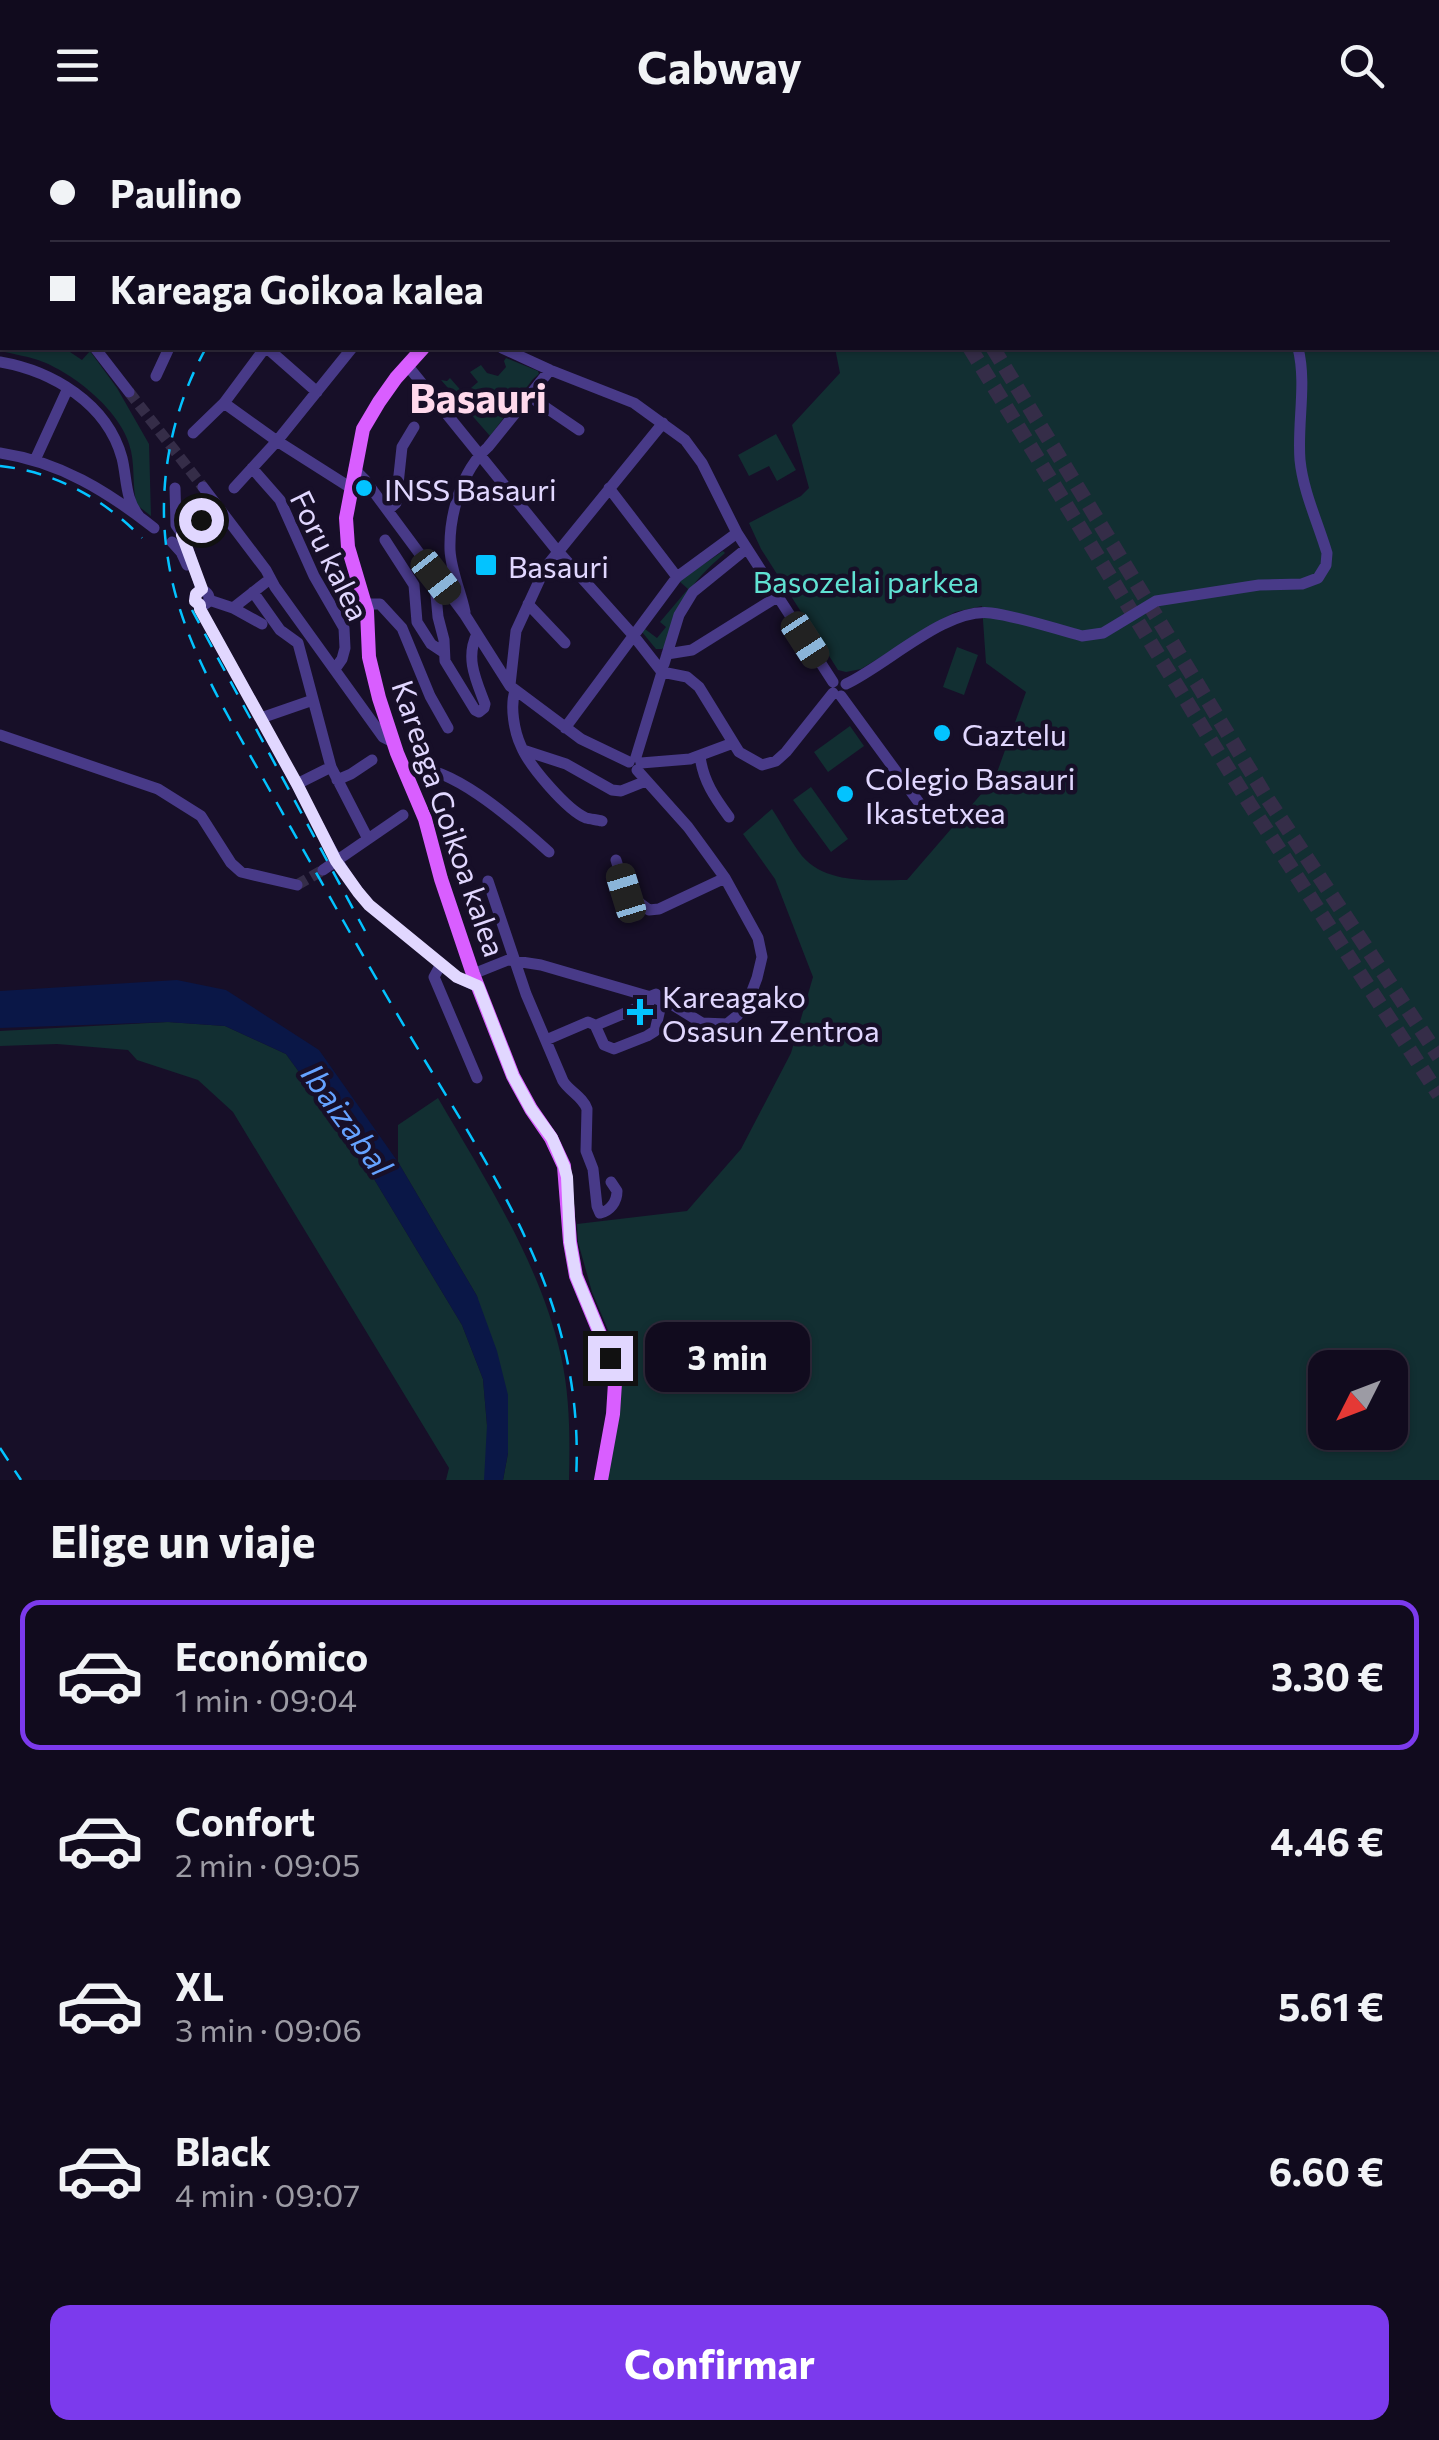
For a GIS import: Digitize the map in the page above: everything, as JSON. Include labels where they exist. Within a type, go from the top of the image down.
[{"type":"main road","name":"Kareaga Goikoa kalea","points":[[415,354],[368,420],[360,441],[346,518],[348,548],[365,604],[372,671],[393,742],[425,819],[475,980],[513,1076],[552,1138],[567,1177],[576,1276],[605,1344],[615,1383],[601,1480]]},
{"type":"street","points":[[96,350],[128,392]]},
{"type":"street","points":[[156,376],[168,350]]},
{"type":"street","points":[[193,433],[224,402],[264,350]]},
{"type":"street","points":[[268,350],[317,392]]},
{"type":"street","points":[[234,488],[350,350]]},
{"type":"street","points":[[506,350],[634,403],[685,440],[702,464],[736,533],[777,597],[931,819]]},
{"type":"street","points":[[415,354],[479,455],[558,551],[661,670],[692,680],[734,744],[748,758],[762,764],[776,761],[838,689],[957,617],[990,613],[1082,636],[1103,633],[1156,601],[1259,585],[1302,584],[1318,578],[1328,553],[1303,480],[1298,350]]},
{"type":"street","points":[[1,366],[29,368],[68,388],[99,416],[123,460],[128,492],[138,516]]},
{"type":"street","points":[[465,615],[452,565],[456,505],[479,455],[550,370]]},
{"type":"street","points":[[35,460],[68,388]]},
{"type":"street","points":[[529,396],[579,430]]},
{"type":"street","points":[[224,402],[351,488]]},
{"type":"street","points":[[602,821],[583,816],[566,802],[523,750],[516,734],[512,700],[516,630],[544,568],[663,423]]},
{"type":"street","points":[[388,510],[396,503],[402,447],[414,427]]},
{"type":"street","points":[[0,453],[35,460],[86,480],[154,528]]},
{"type":"street","name":"Foru kalea","points":[[252,468],[280,500],[314,576],[344,628],[345,648],[335,669]]},
{"type":"street","points":[[354,469],[465,615],[512,688],[565,728],[635,763],[700,756],[734,744]]},
{"type":"street","points":[[202,486],[266,570],[382,737],[393,742]]},
{"type":"street","points":[[175,488],[177,538],[202,597],[200,609],[336,861],[369,905],[457,977],[475,980],[508,960],[541,965],[658,996],[702,1023],[727,1024],[738,1016],[758,978],[761,948],[724,878],[635,763],[679,615],[693,592],[746,549]]},
{"type":"street","points":[[610,488],[677,577]]},
{"type":"street","points":[[111,496],[128,492]]},
{"type":"street","points":[[177,538],[201,520]]},
{"type":"street","points":[[565,728],[677,577],[736,533]]},
{"type":"street","points":[[385,540],[414,585],[417,622],[430,644],[443,652]]},
{"type":"street","points":[[436,577],[445,660],[475,710],[481,711],[485,704],[472,671],[471,654],[477,634]]},
{"type":"street","points":[[233,608],[270,579]]},
{"type":"street","points":[[253,592],[280,630],[298,643],[330,767],[368,839]]},
{"type":"street","points":[[202,597],[262,624]]},
{"type":"street","points":[[667,654],[692,650],[777,597]]},
{"type":"street","points":[[365,604],[380,604],[402,628],[448,728]]},
{"type":"street","points":[[528,604],[565,643]]},
{"type":"street","points":[[261,718],[313,700]]},
{"type":"street","points":[[0,735],[158,789],[200,816],[235,868],[297,885]]},
{"type":"street","points":[[523,750],[566,764],[612,790],[622,792],[646,781]]},
{"type":"street","points":[[700,756],[702,772],[729,818]]},
{"type":"street","points":[[337,780],[372,760]]},
{"type":"street","points":[[404,769],[427,766],[472,790],[550,852]]},
{"type":"street","points":[[297,784],[330,767]]},
{"type":"street","points":[[323,870],[404,815]]},
{"type":"street","points":[[616,860],[626,893],[649,910],[659,909],[724,878]]},
{"type":"street","points":[[488,881],[526,994],[563,1080],[588,1109],[586,1151],[600,1214],[616,1199],[617,1191],[611,1182]]},
{"type":"street","points":[[441,964],[434,977],[477,1078]]},
{"type":"street","points":[[599,1024],[658,996]]},
{"type":"street","points":[[546,1040],[588,1022],[595,1025],[604,1045],[614,1049],[655,1031],[658,996]]},
{"type":"green space","points":[[67,350],[82,360],[90,351],[149,444],[151,516],[137,505],[131,451],[108,409],[81,384],[52,366],[0,351]]},
{"type":"green space","name":"Basozelai parkea","points":[[835,350],[1439,350],[1439,1480],[607,1480],[623,1377],[619,1356],[592,1292],[577,1224],[687,1211],[741,1149],[791,1053],[813,977],[775,879],[743,834],[772,809],[802,856],[824,872],[851,879],[907,880],[995,778],[1026,692],[986,663],[982,606],[955,612],[861,669],[838,670],[761,549],[749,523],[809,488],[792,425],[840,373]]},
{"type":"green space","points":[[506,358],[539,374],[490,436],[441,380],[450,378],[464,394],[478,382],[470,372],[481,365],[487,373],[498,376],[506,367]]},
{"type":"green space","points":[[776,434],[796,470],[777,481],[769,466],[749,476],[738,455]]},
{"type":"green space","points":[[723,551],[687,595],[665,647],[656,649],[642,632],[645,629],[657,638],[666,627],[660,622],[688,589],[679,581]]},
{"type":"green space","points":[[957,647],[978,655],[964,695],[943,687]]},
{"type":"green space","points":[[850,726],[864,746],[828,772],[814,752]]},
{"type":"green space","points":[[811,787],[848,839],[831,852],[793,800]]},
{"type":"green space","points":[[168,1022],[225,1026],[286,1054],[362,1159],[462,1325],[483,1379],[487,1480],[446,1480],[449,1468],[233,1112],[198,1080],[137,1060],[128,1050],[57,1044],[0,1046],[0,1031]]},
{"type":"green space","points":[[438,1098],[509,1223],[552,1322],[566,1387],[569,1480],[503,1480],[508,1453],[477,1296],[398,1162],[398,1125]]},
{"type":"water","name":"Ibaizabal","points":[[177,980],[226,990],[319,1050],[398,1162],[477,1296],[497,1351],[508,1395],[508,1453],[503,1480],[484,1480],[487,1425],[483,1379],[462,1325],[362,1159],[286,1054],[225,1026],[168,1022],[0,1028],[0,991]]},
{"type":"tunnel","points":[[971,350],[1249,803],[1439,1095]]},
{"type":"tunnel","points":[[994,350],[1265,795],[1439,1057]]},
{"type":"tunnel","points":[[129,392],[203,487]]},
{"type":"tunnel","points":[[297,885],[323,870]]},
{"type":"railway","points":[[205,350],[175,423],[166,477],[168,559],[183,617],[193,646],[234,727],[471,1136],[527,1242],[550,1297],[566,1354],[575,1415],[576,1480]]},
{"type":"railway","points":[[0,466],[40,474],[77,489],[142,538]]},
{"type":"railway","points":[[192,610],[365,931]]},
{"type":"railway","points":[[0,1448],[21,1480]]},
{"type":"place","name":"INSS Basauri","points":[[364,488]]},
{"type":"place","name":"Basauri","points":[[486,565]]},
{"type":"place","name":"Gaztelu","points":[[942,733]]},
{"type":"place","name":"Colegio Basauri Ikastetxea","points":[[845,794]]},
{"type":"place","name":"Kareagako Osasun Zentroa","points":[[640,1012]]},
{"type":"district","name":"Basauri","points":[[478,396]]},
{"type":"route","points":[[201,520],[182,535],[202,589],[195,601],[336,861],[369,905],[457,977],[478,986],[513,1076],[552,1138],[564,1166],[576,1276],[610,1358]]}]
